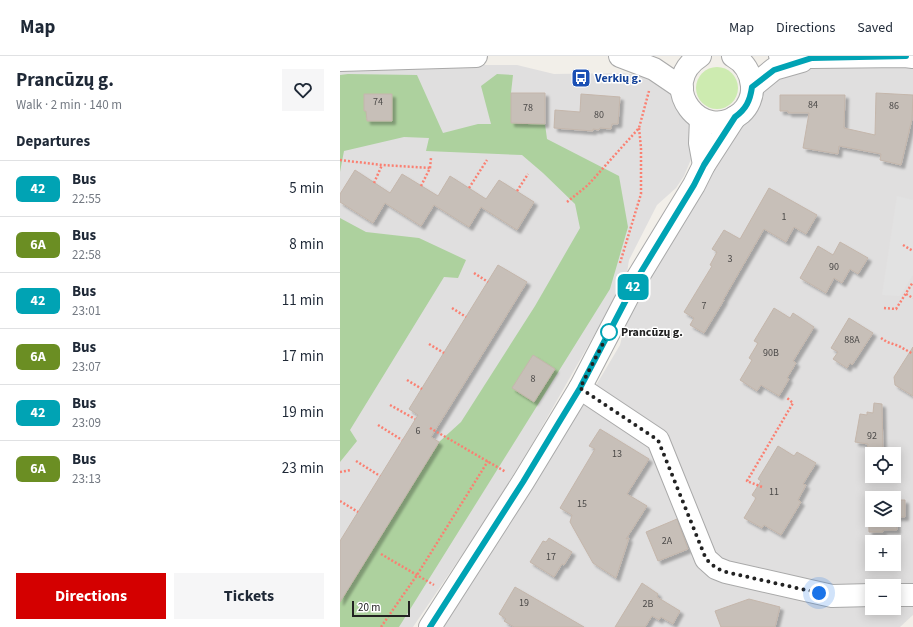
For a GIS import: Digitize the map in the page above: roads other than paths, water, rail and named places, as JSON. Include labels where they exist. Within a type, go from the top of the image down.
[{"type":"street","points":[[340,60],[476,56]]},
{"type":"street","points":[[620,56],[654,69],[682,88]]},
{"type":"street","points":[[700,56],[687,68],[683,78],[683,97],[687,106],[693,113],[701,119],[710,122],[727,121],[735,117],[742,112],[748,104],[751,96],[752,87],[748,70],[743,63],[733,56]]},
{"type":"street","points":[[780,56],[812,58],[913,57]]},
{"type":"street","points":[[752,87],[774,70],[812,58]]},
{"type":"street","points":[[430,627],[523,482],[580,388],[638,277],[694,185],[704,165],[735,117]]},
{"type":"street","points":[[701,119],[700,143],[704,165]]},
{"type":"street","points":[[580,388],[658,440],[706,559],[716,568],[726,572],[832,596],[865,595]]},
{"type":"street","points":[[901,595],[913,595]]},
{"type":"place","name":"Verkių g.","points":[[581,78]]},
{"type":"place","name":"Prancūzų g.","points":[[609,332]]}]
